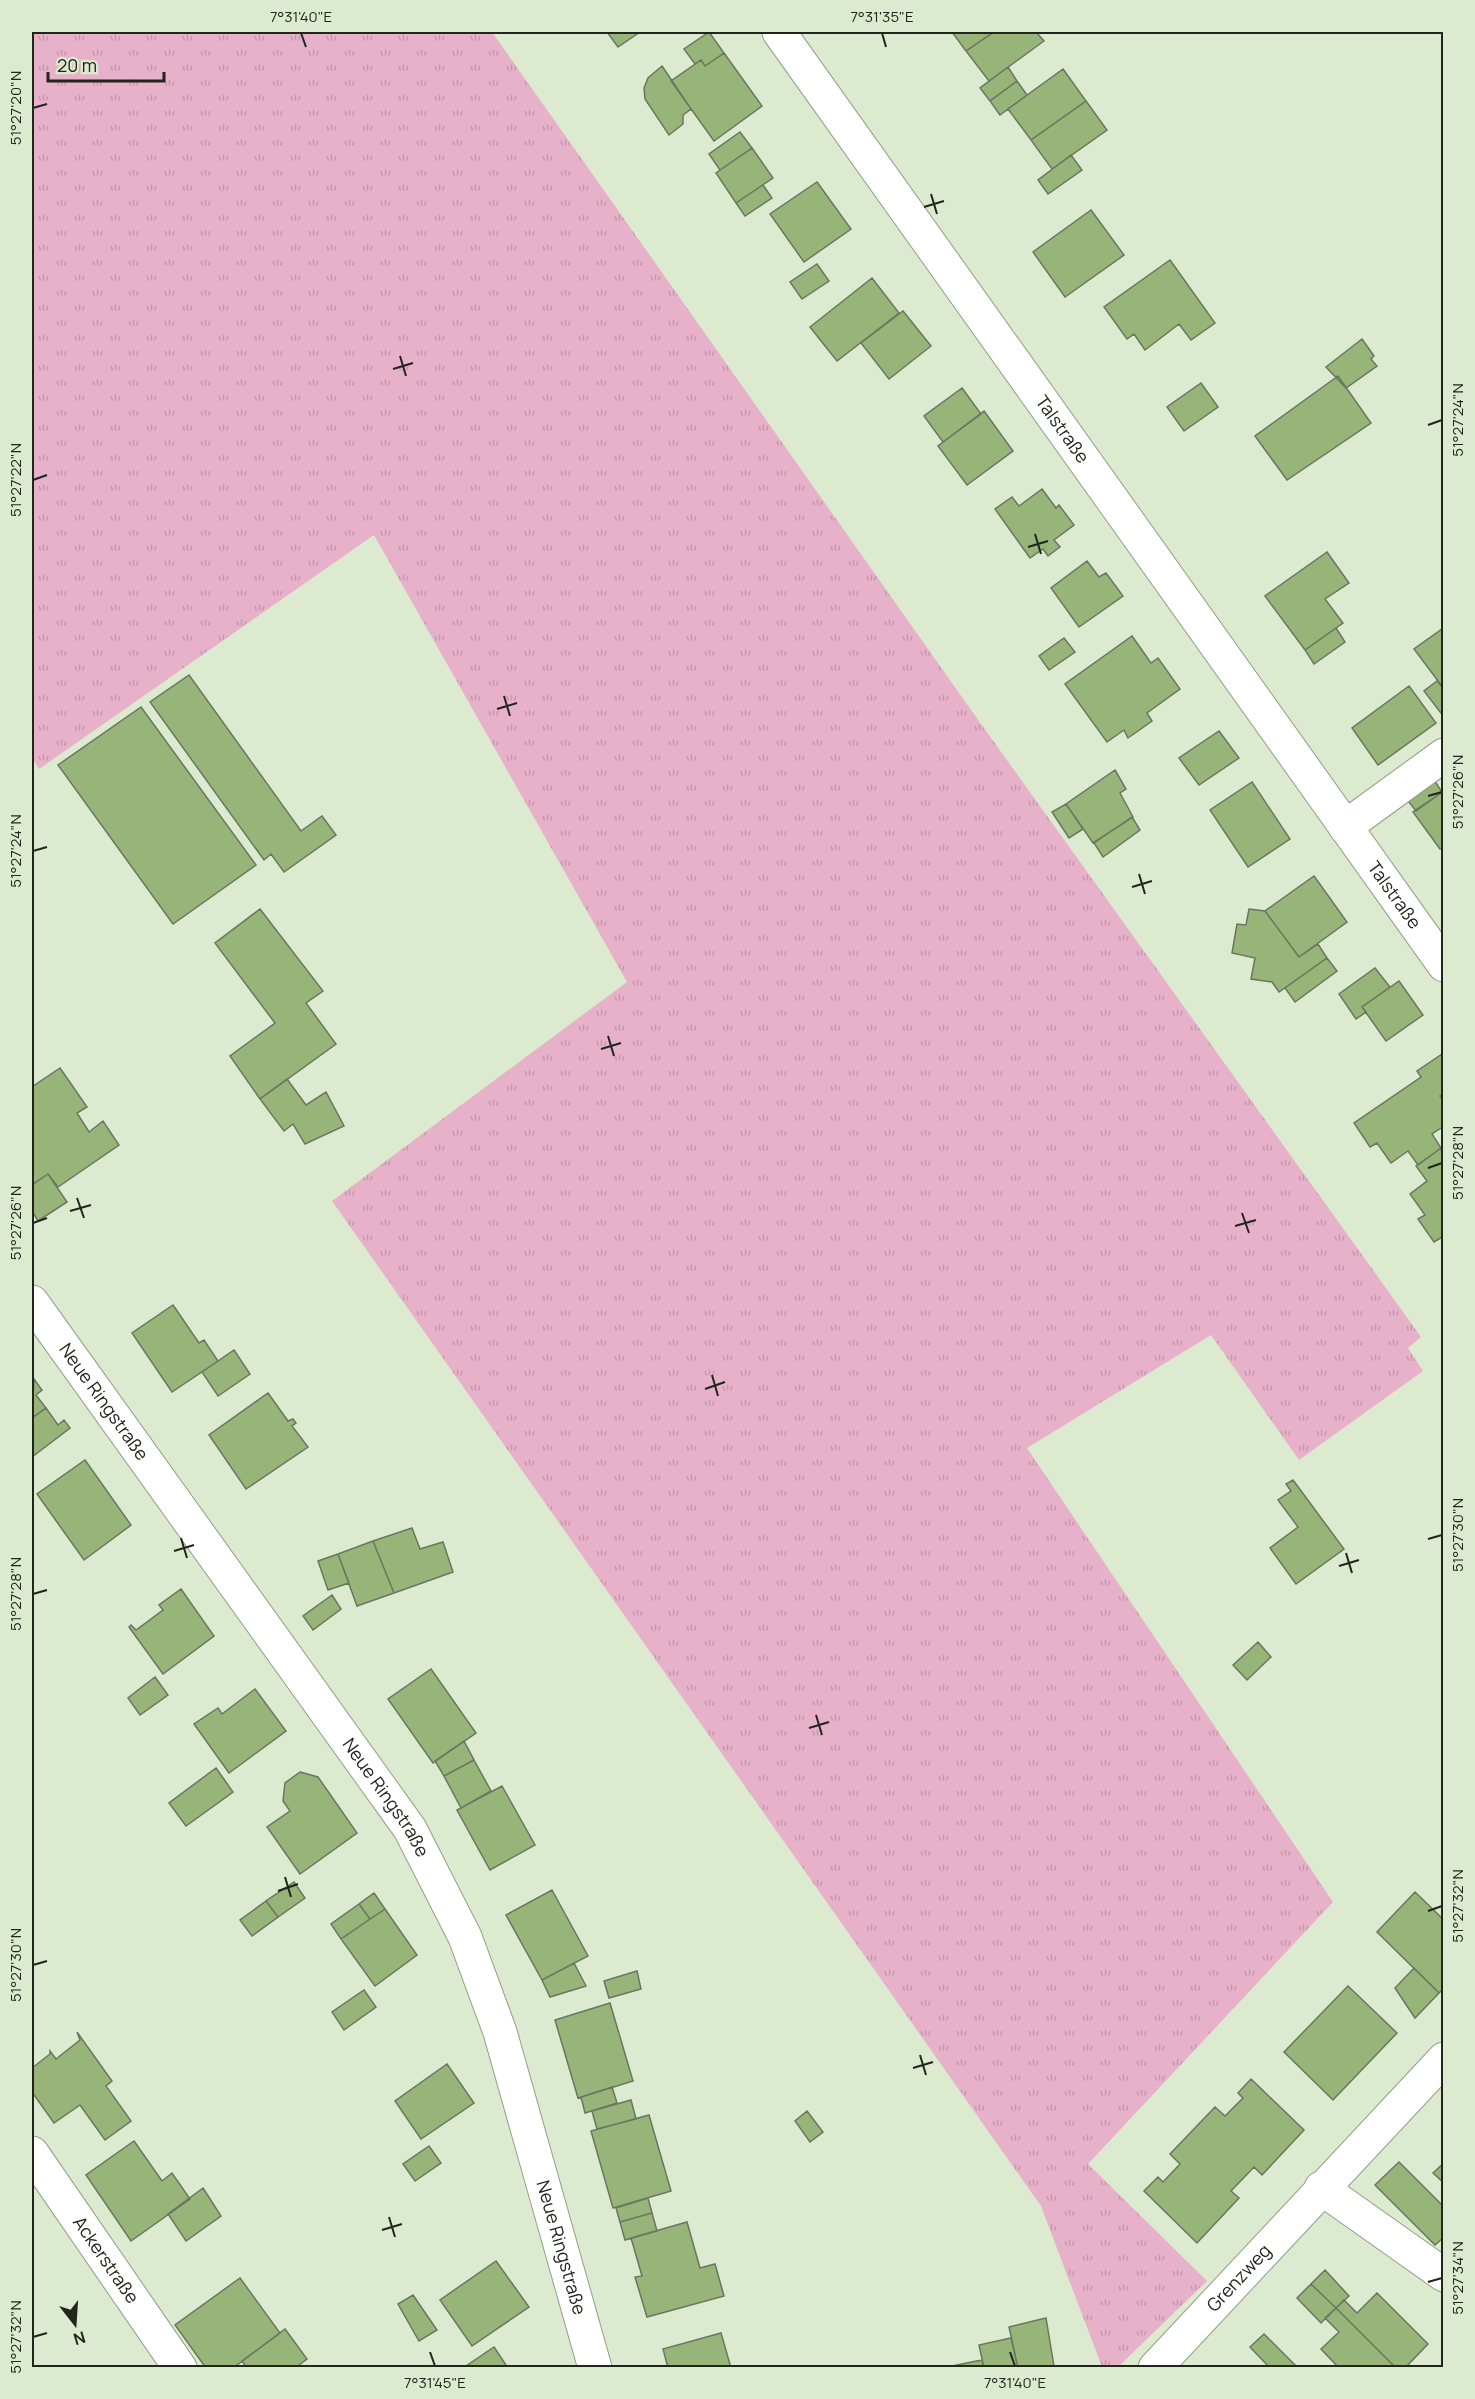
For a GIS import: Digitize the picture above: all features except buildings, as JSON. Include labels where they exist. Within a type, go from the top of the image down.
[{"type":"street","name":"Talstraße","points":[[779,32],[1443,965]]},
{"type":"street","points":[[1345,827],[1443,755]]},
{"type":"street","name":"Neue Ringstraße","points":[[32,1302],[410,1829],[465,1937],[500,2032],[595,2367]]},
{"type":"street","name":"Grenzweg","points":[[1155,2367],[1443,2059]]},
{"type":"street","name":"Ackerstraße","points":[[32,2152],[180,2367]]},
{"type":"street","points":[[1321,2188],[1443,2276]]},
{"type":"green space","points":[[32,32],[492,32],[981,724],[1421,1337],[1408,1348],[1423,1371],[1299,1460],[1211,1335],[1027,1448],[1333,1902],[1088,2164],[1207,2281],[1118,2367],[1102,2367],[1041,2206],[332,1201],[627,982],[374,535],[39,769],[32,758]]}]
